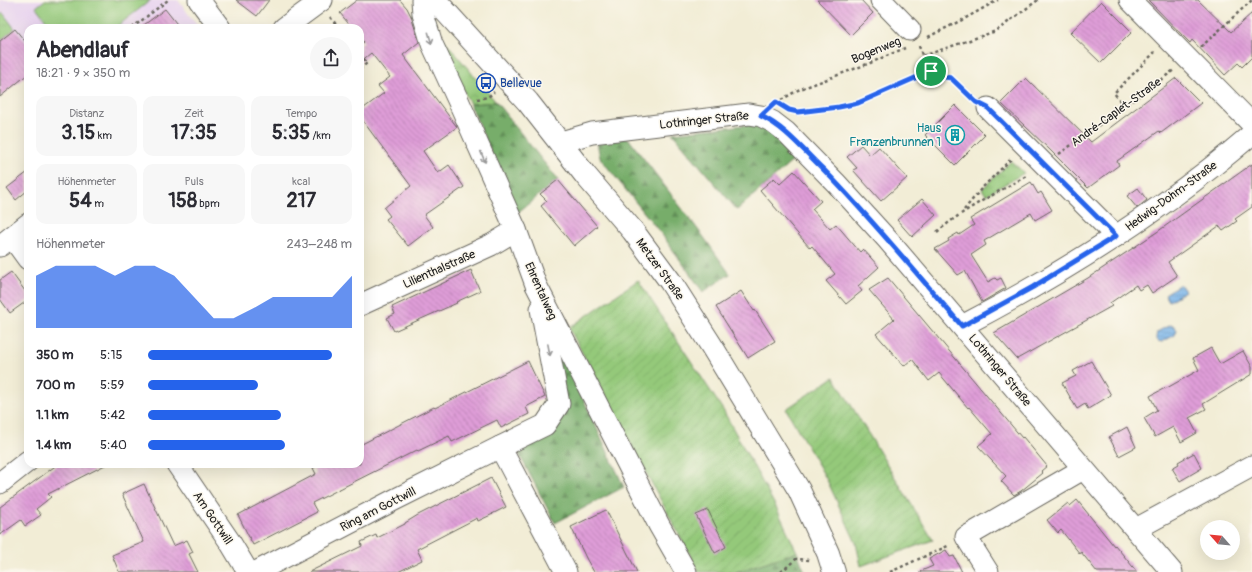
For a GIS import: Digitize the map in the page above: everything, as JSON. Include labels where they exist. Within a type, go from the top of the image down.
[{"type":"main road","name":"Metzer Straße","points":[[435,0],[528,102],[561,142],[586,176],[654,259],[684,302],[799,490],[828,553],[834,572]]},
{"type":"street","points":[[199,0],[217,24]]},
{"type":"street","points":[[289,24],[320,0]]},
{"type":"street","name":"Ehrentalweg","points":[[422,0],[423,14],[432,44],[516,230],[536,284],[659,525],[686,572]]},
{"type":"street","points":[[881,0],[915,39]]},
{"type":"street","points":[[1130,0],[1252,124]]},
{"type":"street","points":[[988,108],[1116,236]]},
{"type":"street","name":"Lothringer Straße","points":[[561,142],[581,136],[613,130],[749,114],[769,109],[773,122],[786,132],[836,183],[887,239],[1172,572]]},
{"type":"street","name":"Hedwig-Dohm-Straße","points":[[962,326],[1033,287],[1116,236],[1200,176],[1252,134]]},
{"type":"street","name":"Lilienthalstraße","points":[[364,302],[491,245],[516,230]]},
{"type":"street","points":[[13,236],[24,253]]},
{"type":"street","name":"Ring am Gottwill","points":[[256,572],[394,500],[545,425],[559,404],[536,284]]},
{"type":"street","points":[[500,447],[566,572]]},
{"type":"street","points":[[0,483],[24,464]]},
{"type":"street","points":[[1136,530],[1252,466]]},
{"type":"street","name":"Am Gottwill","points":[[180,468],[230,542],[248,572]]},
{"type":"street","points":[[988,572],[966,537],[1083,468]]},
{"type":"path","points":[[137,24],[168,0]]},
{"type":"path","name":"Bogenweg","points":[[769,109],[798,90],[870,63],[915,39],[964,19],[998,0]]},
{"type":"path","points":[[923,56],[996,31],[1038,0]]},
{"type":"path","name":"André-Caplet-Straße","points":[[963,212],[1044,164],[1177,68],[1252,0]]},
{"type":"path","points":[[915,39],[925,64],[931,71],[939,76],[951,78],[976,102],[988,108]]},
{"type":"path","points":[[1124,106],[1114,93],[1158,49]]},
{"type":"path","points":[[789,110],[798,112],[858,103],[931,71]]},
{"type":"path","points":[[481,98],[490,95]]},
{"type":"path","points":[[769,109],[780,105]]},
{"type":"path","points":[[937,232],[963,212],[981,189],[1014,156]]},
{"type":"path","points":[[890,572],[966,537]]},
{"type":"path","points":[[781,572],[796,559],[810,560]]},
{"type":"shaded area","points":[[0,0],[178,0],[196,24],[24,24],[24,40],[15,29],[0,41]]},
{"type":"green space","points":[[45,0],[151,0],[120,24],[49,24],[36,7]]},
{"type":"green space","points":[[3,13],[15,29],[0,41],[0,15]]},
{"type":"green space","points":[[435,29],[490,95],[496,102],[470,104]]},
{"type":"green space","points":[[496,102],[558,180],[517,213],[470,104]]},
{"type":"green space","points":[[758,125],[771,132],[796,158],[737,210],[672,133]]},
{"type":"green space","points":[[628,138],[730,274],[703,292],[663,236],[600,158],[597,142]]},
{"type":"green space","points":[[1011,161],[1024,173],[986,195],[982,189]]},
{"type":"green space","points":[[638,280],[723,410],[777,509],[797,552],[735,572],[699,572],[569,328]]},
{"type":"green space","points":[[557,342],[624,487],[555,523],[517,450],[549,433]]},
{"type":"green space","points":[[834,377],[933,540],[861,566],[856,543],[827,480],[786,409]]},
{"type":"green space","points":[[797,552],[805,572],[735,572]]},
{"type":"water","points":[[1180,284],[1185,291],[1169,301],[1165,294]]},
{"type":"water","points":[[1170,325],[1174,326],[1177,330],[1175,335],[1162,342],[1158,341],[1156,337],[1157,332]]},
{"type":"building","points":[[236,0],[269,0],[257,16]]},
{"type":"building","points":[[357,0],[400,0],[407,8],[411,16],[419,42],[403,55],[457,127],[423,151],[438,173],[449,165],[464,187],[424,215],[433,227],[408,246],[386,219],[390,216],[384,208],[411,186],[364,122],[364,108],[384,93],[378,86],[390,77],[371,53],[364,59],[364,24],[349,24],[340,13]]},
{"type":"building","points":[[817,0],[861,0],[873,13],[851,35]]},
{"type":"building","points":[[1148,0],[1198,0],[1231,32],[1252,13],[1252,57],[1242,67],[1238,63],[1225,75],[1192,40],[1190,43]]},
{"type":"building","points":[[1101,1],[1132,32],[1101,63],[1070,33]]},
{"type":"building","points":[[165,9],[177,24],[145,24]]},
{"type":"building","points":[[15,29],[24,40],[24,77],[0,97],[0,41]]},
{"type":"building","points":[[1026,78],[1091,142],[1176,78],[1201,103],[1161,133],[1159,131],[1117,161],[1119,165],[1088,188],[1001,103]]},
{"type":"building","name":"Haus Franzenbrunnen 1","points":[[955,105],[985,135],[955,165],[925,135]]},
{"type":"building","points":[[861,145],[870,155],[879,147],[907,178],[881,201],[853,170],[857,168],[847,157]]},
{"type":"building","points":[[1252,164],[1252,207],[1235,219],[1237,221],[1223,231],[1219,226],[1168,262],[1177,276],[1152,293],[1147,285],[1139,290],[1136,285],[1110,303],[1112,306],[1017,359],[994,333],[1088,278],[1157,232]]},
{"type":"building","points":[[794,171],[821,201],[812,209],[830,229],[836,224],[860,252],[863,249],[879,267],[858,286],[862,291],[846,304],[826,281],[835,274],[812,246],[810,248],[760,190],[774,178],[780,184]]},
{"type":"building","points":[[24,175],[24,193],[16,200],[7,188]]},
{"type":"building","points":[[558,180],[597,226],[574,246],[541,206],[547,201],[540,194]]},
{"type":"building","points":[[1031,182],[1038,194],[1041,192],[1052,210],[1035,220],[1031,213],[984,241],[986,245],[971,255],[988,282],[995,278],[997,280],[1001,278],[1006,288],[982,302],[965,271],[958,275],[935,249],[949,241],[948,239],[958,233],[959,235],[974,225],[970,219]]},
{"type":"building","points":[[1138,188],[1147,200],[1137,208],[1127,196]]},
{"type":"building","points":[[922,199],[936,215],[912,237],[897,220]]},
{"type":"building","points":[[471,270],[480,291],[394,331],[387,318],[395,314],[392,307]]},
{"type":"building","points":[[11,272],[24,290],[24,303],[10,313],[0,299],[0,280]]},
{"type":"building","points":[[888,278],[1047,466],[1041,471],[1043,473],[1021,491],[1014,495],[1001,481],[1006,476],[978,446],[992,434],[939,373],[929,381],[912,359],[904,366],[876,334],[894,319],[869,290]]},
{"type":"building","points":[[741,291],[775,341],[748,358],[716,307]]},
{"type":"building","points":[[1211,348],[1220,364],[1243,351],[1252,367],[1252,374],[1203,404],[1206,409],[1189,418],[1197,433],[1181,442],[1173,427],[1155,437],[1144,418],[1157,410],[1150,396],[1199,370],[1193,358]]},
{"type":"building","points":[[528,361],[545,397],[526,407],[529,414],[501,428],[497,420],[452,442],[449,436],[418,451],[417,450],[312,503],[317,512],[253,545],[238,515],[316,474],[313,468],[364,468],[364,443],[434,407],[435,408]]},
{"type":"building","points":[[1091,361],[1111,395],[1088,409],[1085,404],[1077,409],[1062,383],[1076,376],[1073,371]]},
{"type":"building","points":[[1127,427],[1136,447],[1119,456],[1109,437]]},
{"type":"building","points":[[1194,453],[1202,468],[1180,481],[1172,468],[1179,464],[1178,462]]},
{"type":"building","points":[[53,468],[99,468],[48,494],[51,497],[36,509],[41,515],[25,526],[21,520],[0,535],[0,507]]},
{"type":"building","points":[[491,478],[506,507],[478,521],[477,518],[417,549],[422,560],[398,572],[309,572],[362,546],[361,542],[376,535],[377,538],[405,524],[418,515]]},
{"type":"building","points":[[144,484],[173,546],[187,540],[193,552],[189,554],[198,572],[119,572],[112,555],[144,542],[122,494]]},
{"type":"building","points":[[1077,500],[1137,572],[1097,572],[1061,530],[1058,533],[1047,520],[1068,503],[1070,506]]},
{"type":"building","points":[[606,510],[637,572],[594,572],[587,560],[571,527]]},
{"type":"building","points":[[708,510],[726,547],[715,553],[696,515]]},
{"type":"building","points":[[946,550],[950,557],[954,556],[962,572],[919,572],[933,566],[929,559]]},
{"type":"place","name":"Bellevue","points":[[486,83]]},
{"type":"place","name":"Haus Franzenbrunnen 1","points":[[955,135]]},
{"type":"route","points":[[931,71],[939,76],[951,78],[976,102],[988,108],[1116,236],[1033,287],[962,326],[887,239],[836,183],[786,132],[773,122],[761,116],[776,102],[789,110],[798,112],[858,103],[931,71]]}]
